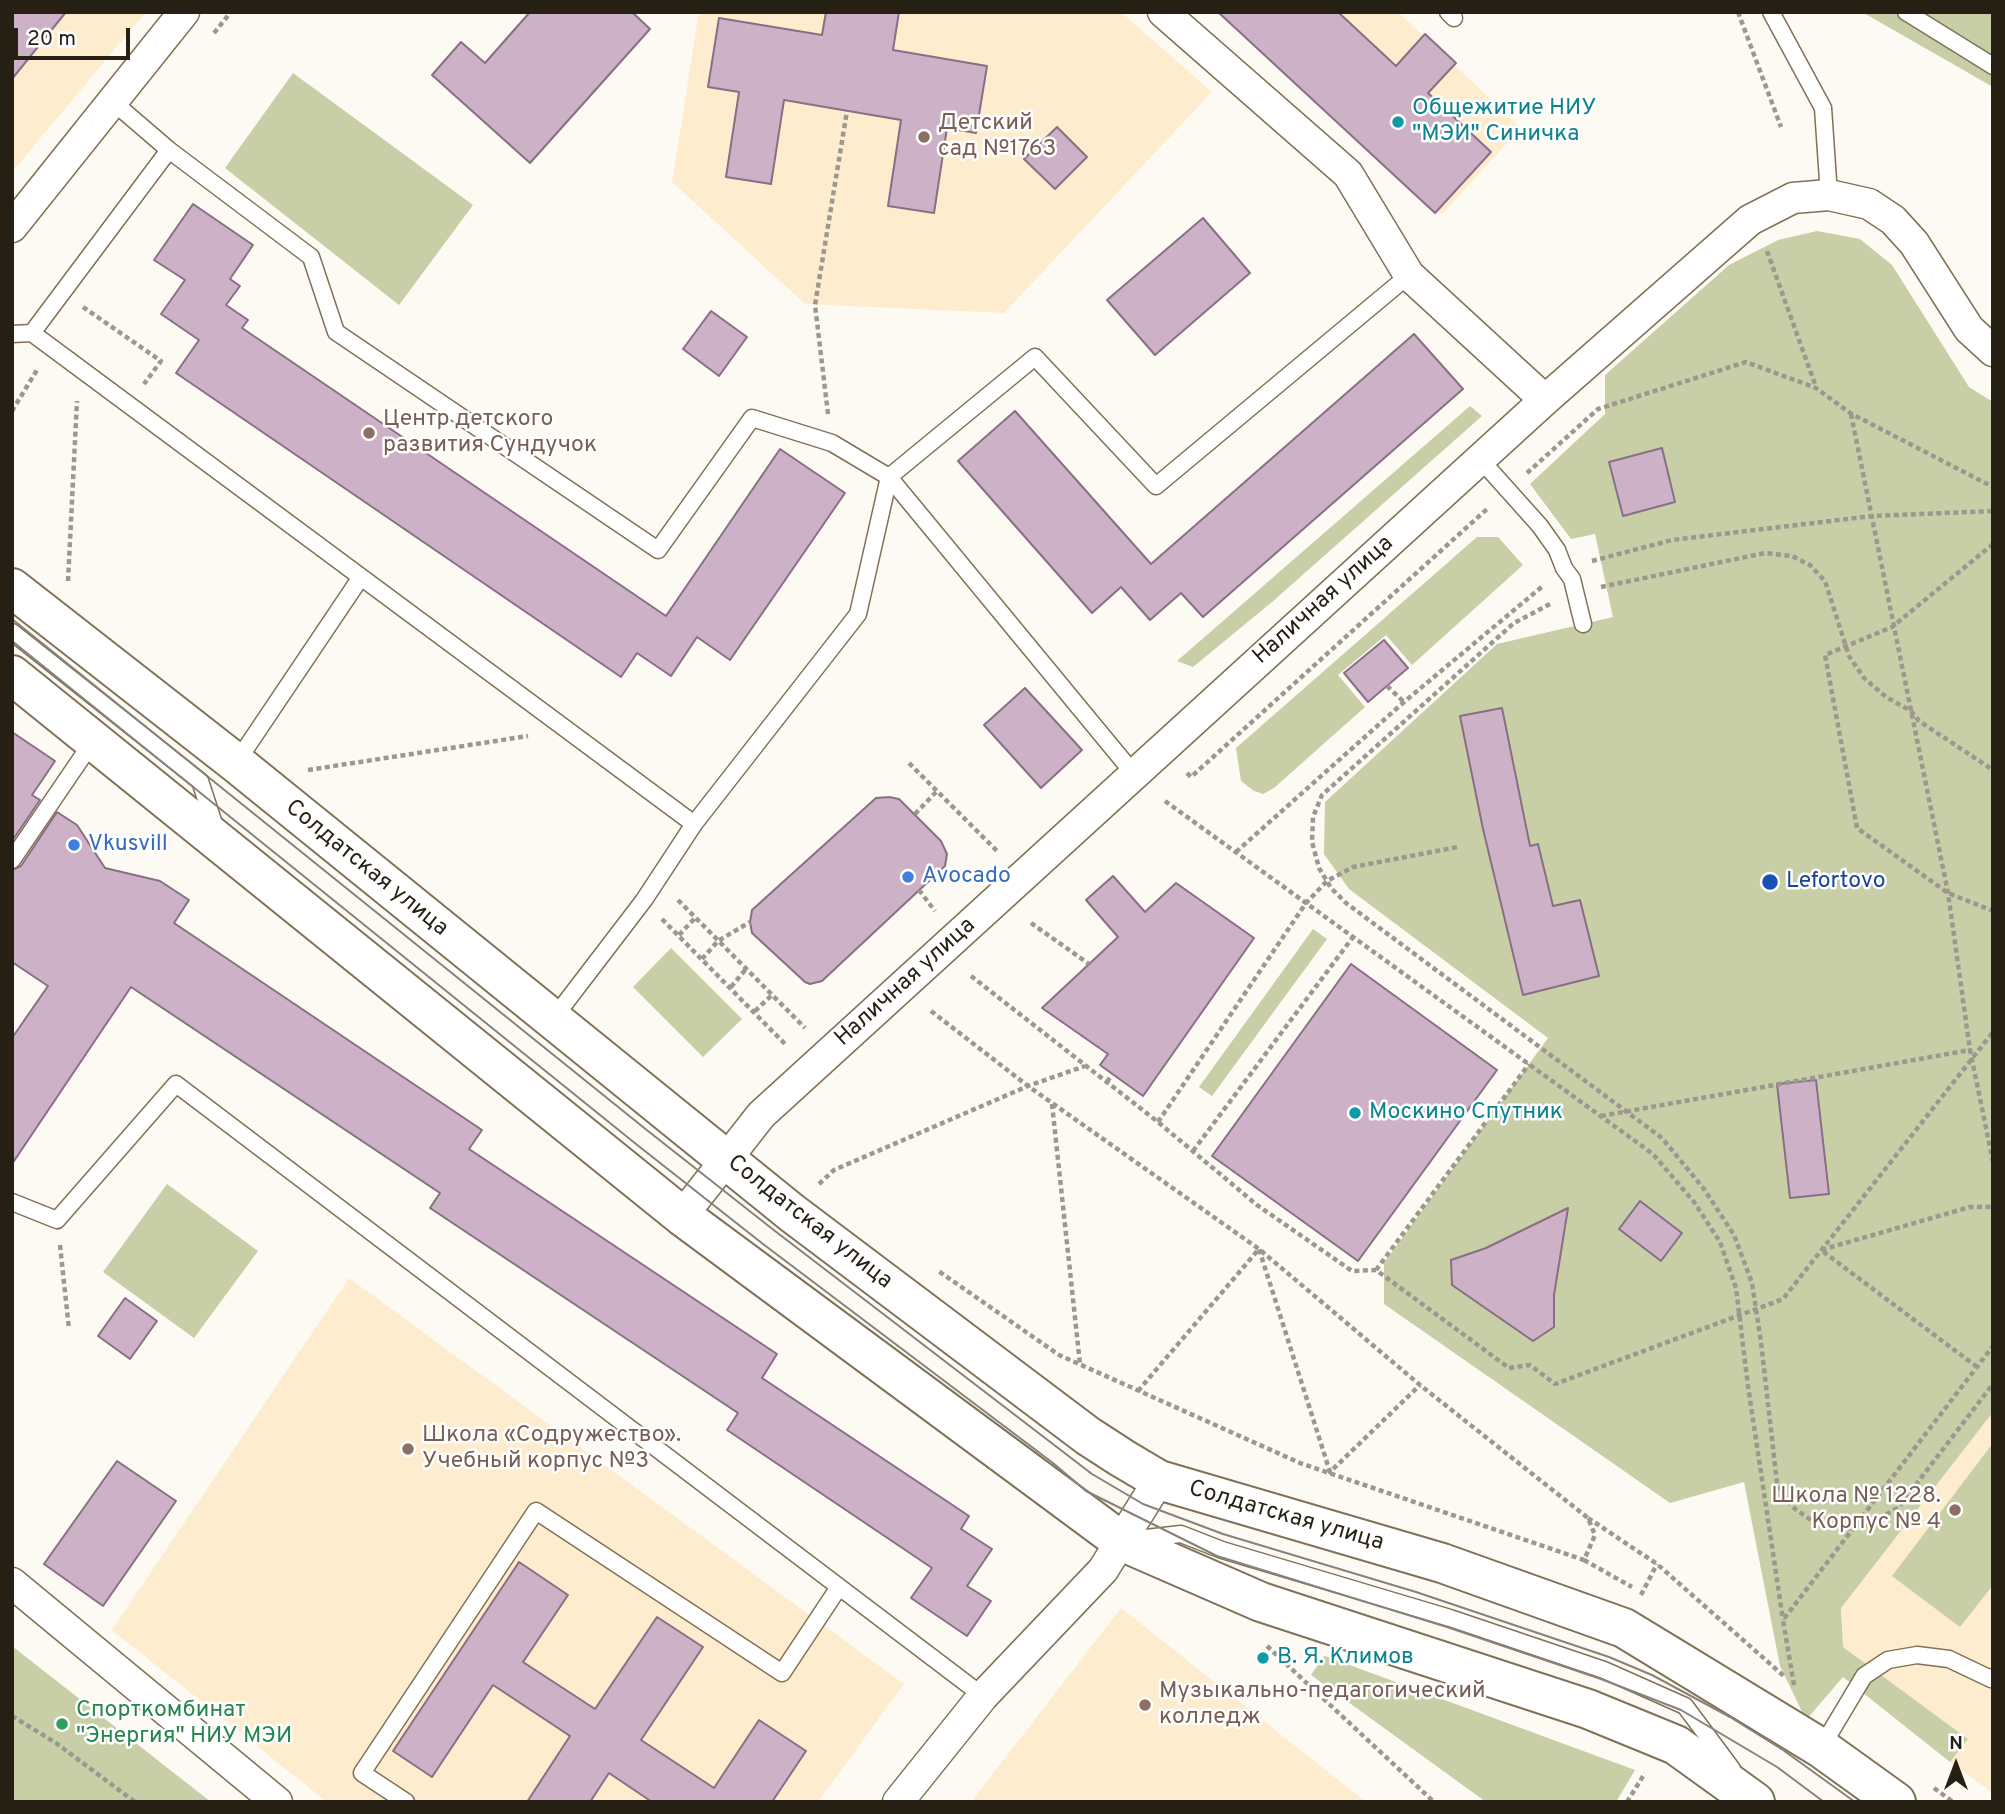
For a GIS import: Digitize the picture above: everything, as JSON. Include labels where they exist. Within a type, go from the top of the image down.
[{"type":"main road","name":"Солдатская улица","points":[[12,588],[236,763],[726,1159],[1088,1436],[1159,1480],[1442,1563],[1624,1628],[1706,1677],[1830,1734],[1895,1802]]},
{"type":"main road","points":[[12,675],[682,1216],[1121,1541],[1261,1602],[1588,1709],[1662,1756],[1756,1802]]},
{"type":"street","points":[[12,226],[184,12]]},
{"type":"street","points":[[1163,12],[1348,174],[1409,275],[1545,400]]},
{"type":"street","name":"Наличная улица","points":[[682,1216],[761,1115],[1479,459],[1750,220],[1793,198],[1829,195],[1869,204],[1893,220],[1914,243],[1969,329],[1993,351]]},
{"type":"street","points":[[898,1802],[983,1696],[1103,1570],[1159,1480]]},
{"type":"street","points":[[12,1583],[277,1802]]},
{"type":"lane","points":[[1771,12],[1822,108],[1829,195]]},
{"type":"lane","points":[[1906,12],[1993,66]]},
{"type":"lane","points":[[112,101],[169,150],[311,257],[336,332],[658,550],[752,418],[832,443],[889,477],[1134,774]]},
{"type":"lane","points":[[32,333],[169,150]]},
{"type":"lane","points":[[552,1020],[644,900],[694,824],[858,614],[889,477],[1035,357],[1156,486],[1409,275]]},
{"type":"lane","points":[[12,334],[32,333],[694,824]]},
{"type":"lane","points":[[1479,459],[1540,526],[1557,550],[1577,595],[1583,624]]},
{"type":"lane","points":[[236,763],[361,577]]},
{"type":"lane","points":[[12,632],[200,781],[220,843]]},
{"type":"lane","points":[[12,860],[93,741]]},
{"type":"lane","points":[[12,1202],[57,1220],[176,1084],[983,1696]]},
{"type":"lane","points":[[406,1802],[362,1773],[536,1511],[782,1674],[839,1587]]},
{"type":"lane","points":[[1121,1541],[1181,1534],[1222,1550],[1450,1618],[1604,1670],[1685,1706],[1756,1802]]},
{"type":"lane","points":[[1830,1734],[1864,1676],[1888,1660],[1917,1655],[1949,1659],[1991,1679],[1993,1676]]},
{"type":"path","points":[[1738,12],[1781,127]]},
{"type":"path","points":[[832,443],[814,305],[847,111]]},
{"type":"path","points":[[1765,244],[1816,388]]},
{"type":"path","points":[[62,292],[162,361],[128,404]]},
{"type":"path","points":[[12,411],[51,347]]},
{"type":"path","points":[[1191,777],[1598,409],[1746,362],[1816,388],[1850,413],[1993,487]]},
{"type":"path","points":[[68,583],[79,368]]},
{"type":"path","points":[[1850,413],[1948,893],[1972,1053],[1993,1162]]},
{"type":"path","points":[[1993,544],[1892,627],[1825,655],[1857,828],[1948,893],[1993,911]]},
{"type":"path","points":[[1993,771],[1919,721],[1911,711],[1864,678],[1849,656],[1825,580],[1810,565],[1792,556],[1765,553],[1608,585],[1548,604],[1514,623],[1322,795],[1312,817],[1312,842],[1320,868],[1346,903],[1662,1138],[1704,1189],[1734,1235],[1752,1283],[1777,1483],[1791,1506],[1815,1523],[1844,1530],[1872,1522],[1898,1508],[1993,1384]]},
{"type":"path","points":[[1387,686],[1404,702]]},
{"type":"path","points":[[297,772],[567,730]]},
{"type":"path","points":[[909,763],[999,852]]},
{"type":"path","points":[[915,814],[937,792]]},
{"type":"path","points":[[1165,801],[1653,1154],[1694,1202],[1720,1242],[1736,1288],[1748,1386],[1794,1685]]},
{"type":"path","points":[[1158,1122],[1306,903],[1327,880],[1353,867],[1458,847]]},
{"type":"path","points":[[657,880],[805,1029]]},
{"type":"path","points":[[919,890],[935,911]]},
{"type":"path","points":[[644,900],[787,1045]]},
{"type":"path","points":[[679,935],[695,918]]},
{"type":"path","points":[[702,959],[718,941],[750,922]]},
{"type":"path","points":[[1031,923],[1089,964]]},
{"type":"path","points":[[1193,1151],[1353,937]]},
{"type":"path","points":[[731,987],[746,969]]},
{"type":"path","points":[[971,976],[1158,1122],[1256,1205],[1352,1271],[1376,1270],[1509,1368],[1530,1365],[1555,1384],[1783,1299],[1972,1053],[1993,1032]]},
{"type":"path","points":[[755,1011],[772,995]]},
{"type":"path","points":[[931,1011],[1028,1086],[1259,1249],[1420,1385],[1588,1518],[1657,1564],[1794,1685],[1830,1734]]},
{"type":"path","points":[[1600,1116],[1972,1053]]},
{"type":"path","points":[[1376,1270],[1529,1064]]},
{"type":"path","points":[[828,1193],[817,1186],[834,1170],[1028,1086],[1085,1066]]},
{"type":"path","points":[[1107,1082],[1112,1074]]},
{"type":"path","points":[[1052,1103],[1080,1364]]},
{"type":"path","points":[[1821,1250],[1970,1208],[1993,1207]]},
{"type":"path","points":[[57,1220],[69,1329]]},
{"type":"path","points":[[1138,1391],[1259,1249]]},
{"type":"path","points":[[1259,1249],[1330,1472]]},
{"type":"path","points":[[1821,1250],[1977,1367]]},
{"type":"path","points":[[927,1263],[1059,1355],[1300,1463],[1584,1560],[1643,1593]]},
{"type":"path","points":[[1783,1620],[1993,1346]]},
{"type":"path","points":[[1330,1472],[1420,1385]]},
{"type":"path","points":[[1584,1560],[1595,1535],[1588,1518]]},
{"type":"path","points":[[1637,1604],[1657,1564]]},
{"type":"path","points":[[1265,1644],[1434,1802]]},
{"type":"path","points":[[12,1716],[56,1743],[135,1802]]},
{"type":"path","points":[[1627,1802],[1662,1756]]},
{"type":"path","points":[[1932,1787],[1953,1802]]},
{"type":"shaded area","points":[[12,12],[146,12],[12,172]]},
{"type":"shaded area","name":"Детский сад №1763","points":[[699,12],[1121,12],[1212,92],[1004,313],[805,304],[672,182]]},
{"type":"shaded area","name":"Общежитие НИУ \"МЭИ\" Синичка","points":[[1219,12],[1398,12],[1521,128],[1442,214]]},
{"type":"shaded area","name":"Школа «Содружество». Учебный корпус №3","points":[[349,1278],[904,1684],[818,1802],[327,1802],[112,1630]]},
{"type":"shaded area","name":"Школа № 1228. Корпус № 4","points":[[1993,1412],[1993,1793],[1950,1762],[1968,1739],[1843,1647],[1841,1607]]},
{"type":"shaded area","name":"Музыкально-педагогический колледж","points":[[1121,1608],[1366,1802],[971,1802]]},
{"type":"green space","points":[[1862,12],[1993,12],[1993,87]]},
{"type":"green space","points":[[293,73],[473,205],[399,305],[225,168]]},
{"type":"green space","points":[[1817,231],[1860,239],[1892,265],[1969,387],[1993,402],[1993,1412],[1841,1608],[1843,1647],[1968,1739],[1950,1762],[1843,1677],[1806,1720],[1780,1666],[1744,1482],[1670,1503],[1384,1304],[1384,1263],[1548,1038],[1349,889],[1324,854],[1325,802],[1497,644],[1613,617],[1595,534],[1571,539],[1530,484],[1605,414],[1605,375],[1729,265],[1778,240]]},
{"type":"green space","points":[[1470,406],[1482,416],[1272,602],[1193,667],[1177,661]]},
{"type":"green space","points":[[1477,537],[1498,537],[1523,565],[1412,665],[1386,635],[1338,675],[1365,707],[1274,788],[1263,794],[1241,781],[1236,748]]},
{"type":"green space","points":[[1313,929],[1327,939],[1212,1096],[1199,1087]]},
{"type":"green space","points":[[671,948],[742,1019],[703,1057],[633,987]]},
{"type":"green space","points":[[167,1184],[258,1251],[194,1338],[103,1272]]},
{"type":"green space","points":[[1993,1443],[1993,1585],[1960,1627],[1892,1576]]},
{"type":"green space","name":"Спорткомбинат \"Энергия\" НИУ МЭИ","points":[[12,1646],[211,1802],[12,1802]]},
{"type":"green space","points":[[1324,1656],[1635,1770],[1616,1802],[1486,1802],[1311,1675]]},
{"type":"building","points":[[12,12],[66,12],[12,79]]},
{"type":"building","points":[[530,12],[632,12],[650,29],[530,163],[432,75],[461,42],[485,63]]},
{"type":"building","points":[[826,12],[899,12],[893,50],[987,66],[976,133],[947,128],[934,213],[888,206],[901,120],[784,100],[771,184],[726,177],[739,92],[708,87],[719,18],[822,35]]},
{"type":"building","name":"Общежитие НИУ \"МЭИ\" Синичка","points":[[1218,12],[1338,12],[1396,66],[1425,34],[1456,63],[1428,93],[1491,152],[1435,213]]},
{"type":"building","points":[[1057,127],[1087,157],[1055,189],[1024,159]]},
{"type":"building","points":[[193,204],[253,245],[230,279],[240,286],[226,305],[248,320],[242,328],[666,616],[780,449],[845,493],[730,660],[697,637],[671,676],[637,653],[621,677],[176,373],[199,340],[161,314],[185,280],[154,260]]},
{"type":"building","points":[[1203,218],[1250,273],[1155,355],[1107,300]]},
{"type":"building","points":[[711,311],[747,337],[719,376],[683,349]]},
{"type":"building","points":[[1414,334],[1463,389],[1203,617],[1181,593],[1150,620],[1121,587],[1092,613],[958,461],[1015,411],[1151,564]]},
{"type":"building","points":[[1662,448],[1675,502],[1623,516],[1609,462]]},
{"type":"building","points":[[1384,640],[1408,668],[1368,702],[1344,673]]},
{"type":"building","points":[[1025,688],[1082,750],[1041,788],[984,725]]},
{"type":"building","points":[[1502,708],[1530,846],[1538,844],[1553,906],[1580,900],[1599,976],[1523,995],[1483,829],[1460,716]]},
{"type":"building","points":[[12,732],[55,761],[32,795],[40,800],[12,841]]},
{"type":"building","points":[[876,798],[899,799],[941,841],[947,854],[945,866],[822,981],[810,984],[805,982],[752,933],[752,910]]},
{"type":"building","points":[[57,812],[77,825],[105,868],[160,881],[189,900],[174,923],[482,1130],[469,1149],[777,1354],[762,1378],[969,1516],[961,1529],[992,1549],[967,1586],[991,1601],[967,1636],[911,1598],[932,1568],[727,1430],[738,1413],[430,1208],[440,1193],[131,987],[12,1164],[12,1038],[48,986],[12,962],[12,870],[21,866]]},
{"type":"building","points":[[1113,876],[1145,912],[1176,883],[1254,938],[1143,1096],[1100,1065],[1108,1054],[1042,1008],[1118,937],[1086,900]]},
{"type":"building","name":"Москино Спутник","points":[[1351,964],[1497,1070],[1358,1261],[1212,1156]]},
{"type":"building","points":[[1816,1080],[1829,1194],[1790,1198],[1777,1084]]},
{"type":"building","points":[[1640,1201],[1682,1233],[1661,1261],[1619,1229]]},
{"type":"building","points":[[1568,1208],[1554,1295],[1554,1327],[1533,1341],[1452,1285],[1451,1260],[1486,1248]]},
{"type":"building","points":[[125,1298],[157,1321],[130,1359],[98,1336]]},
{"type":"building","points":[[117,1461],[176,1501],[103,1606],[44,1564]]},
{"type":"building","points":[[519,1562],[568,1595],[523,1662],[595,1709],[657,1617],[703,1647],[641,1740],[714,1788],[759,1720],[806,1751],[772,1802],[652,1802],[609,1773],[590,1802],[527,1802],[570,1736],[493,1685],[432,1777],[393,1751]]},
{"type":"tram line","points":[[12,619],[648,1131],[1092,1474],[1143,1504],[1223,1534],[1416,1592],[1609,1657],[1652,1675],[1730,1717],[1783,1750],[1855,1802]]},
{"type":"tram line","points":[[12,641],[636,1144],[1086,1491],[1217,1556],[1447,1627],[1601,1679],[1681,1710],[1777,1767],[1824,1802]]},
{"type":"place","name":"Общежитие НИУ \"МЭИ\" Синичка","points":[[1398,122]]},
{"type":"place","name":"Детский сад №1763","points":[[924,137]]},
{"type":"place","name":"Центр детского развития Сундучок","points":[[369,433]]},
{"type":"place","name":"Vkusvill","points":[[74,845]]},
{"type":"place","name":"Avocado","points":[[908,877]]},
{"type":"place","name":"Lefortovo","points":[[1770,882]]},
{"type":"place","name":"Москино Спутник","points":[[1355,1113]]},
{"type":"place","name":"Школа «Содружество». Учебный корпус №3","points":[[408,1449]]},
{"type":"place","name":"Школа № 1228. Корпус № 4","points":[[1955,1510]]},
{"type":"place","name":"В. Я. Климов","points":[[1263,1658]]},
{"type":"place","name":"Музыкально-педагогический колледж","points":[[1145,1705]]},
{"type":"place","name":"Спорткомбинат \"Энергия\" НИУ МЭИ","points":[[62,1724]]}]
